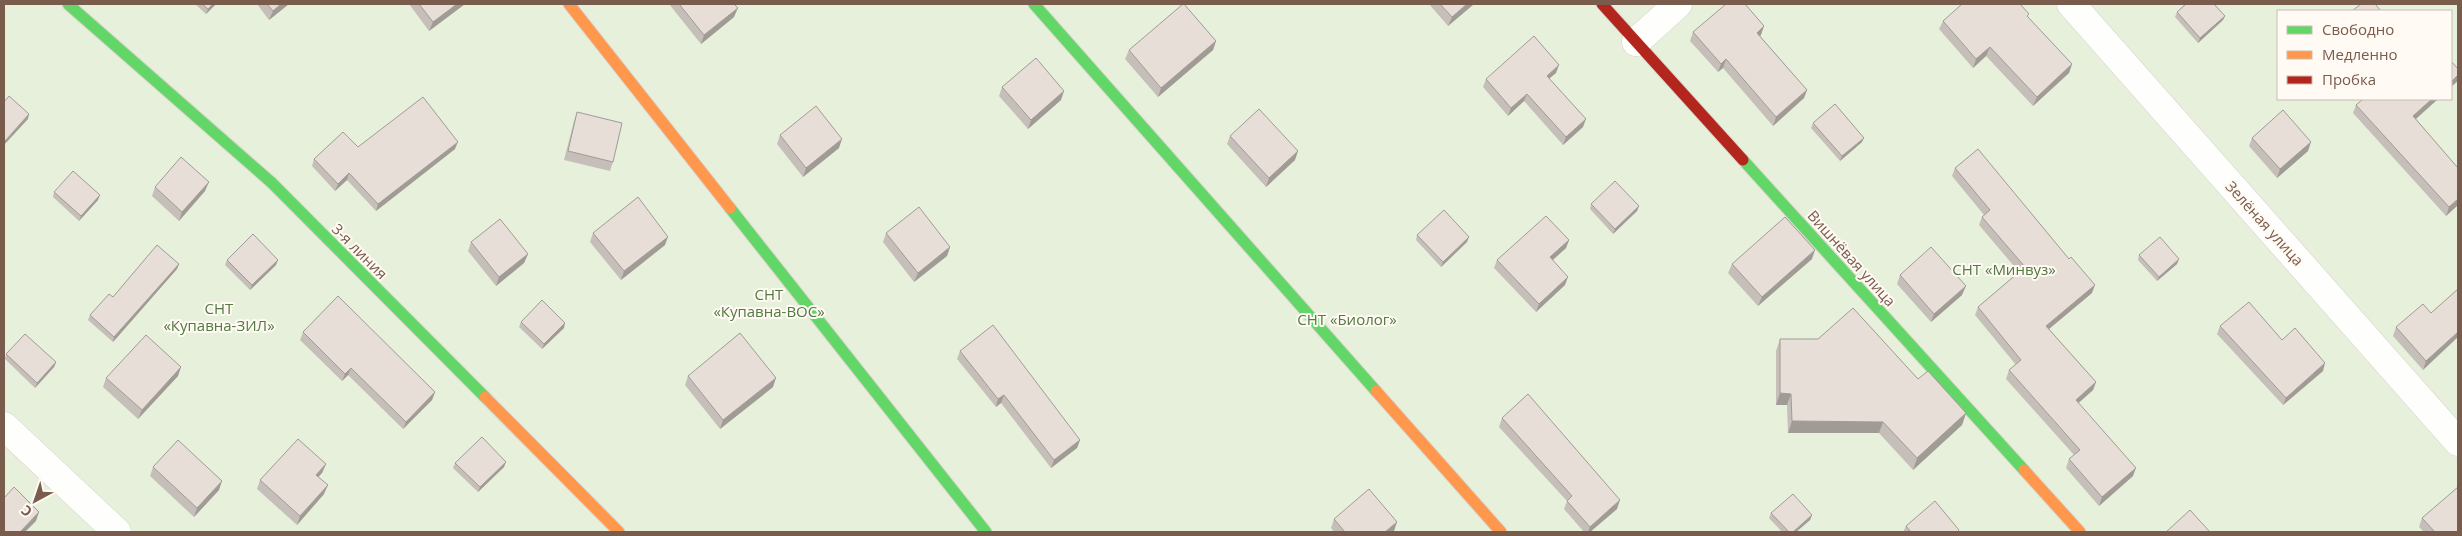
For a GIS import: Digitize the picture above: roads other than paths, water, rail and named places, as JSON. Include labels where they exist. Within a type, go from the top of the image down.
[{"type":"street","name":"3-я линия","points":[[68,4],[272,184],[619,532]]},
{"type":"street","points":[[569,4],[986,532]]},
{"type":"street","points":[[1034,4],[1501,532]]},
{"type":"street","name":"Вишнёвая улица","points":[[1602,4],[2080,532]]},
{"type":"street","points":[[1636,42],[1678,4]]},
{"type":"street","name":"Зелёная улица","points":[[2071,4],[2458,442]]},
{"type":"street","points":[[4,426],[117,532]]},
{"type":"park label","name":"СНТ «Минвуз»","points":[[2004,269]]},
{"type":"park label","name":"СНТ «Купавна-ВОС»","points":[[769,302]]},
{"type":"park label","name":"СНТ «Купавна-ЗИЛ»","points":[[219,316]]},
{"type":"park label","name":"СНТ «Биолог»","points":[[1347,319]]}]
